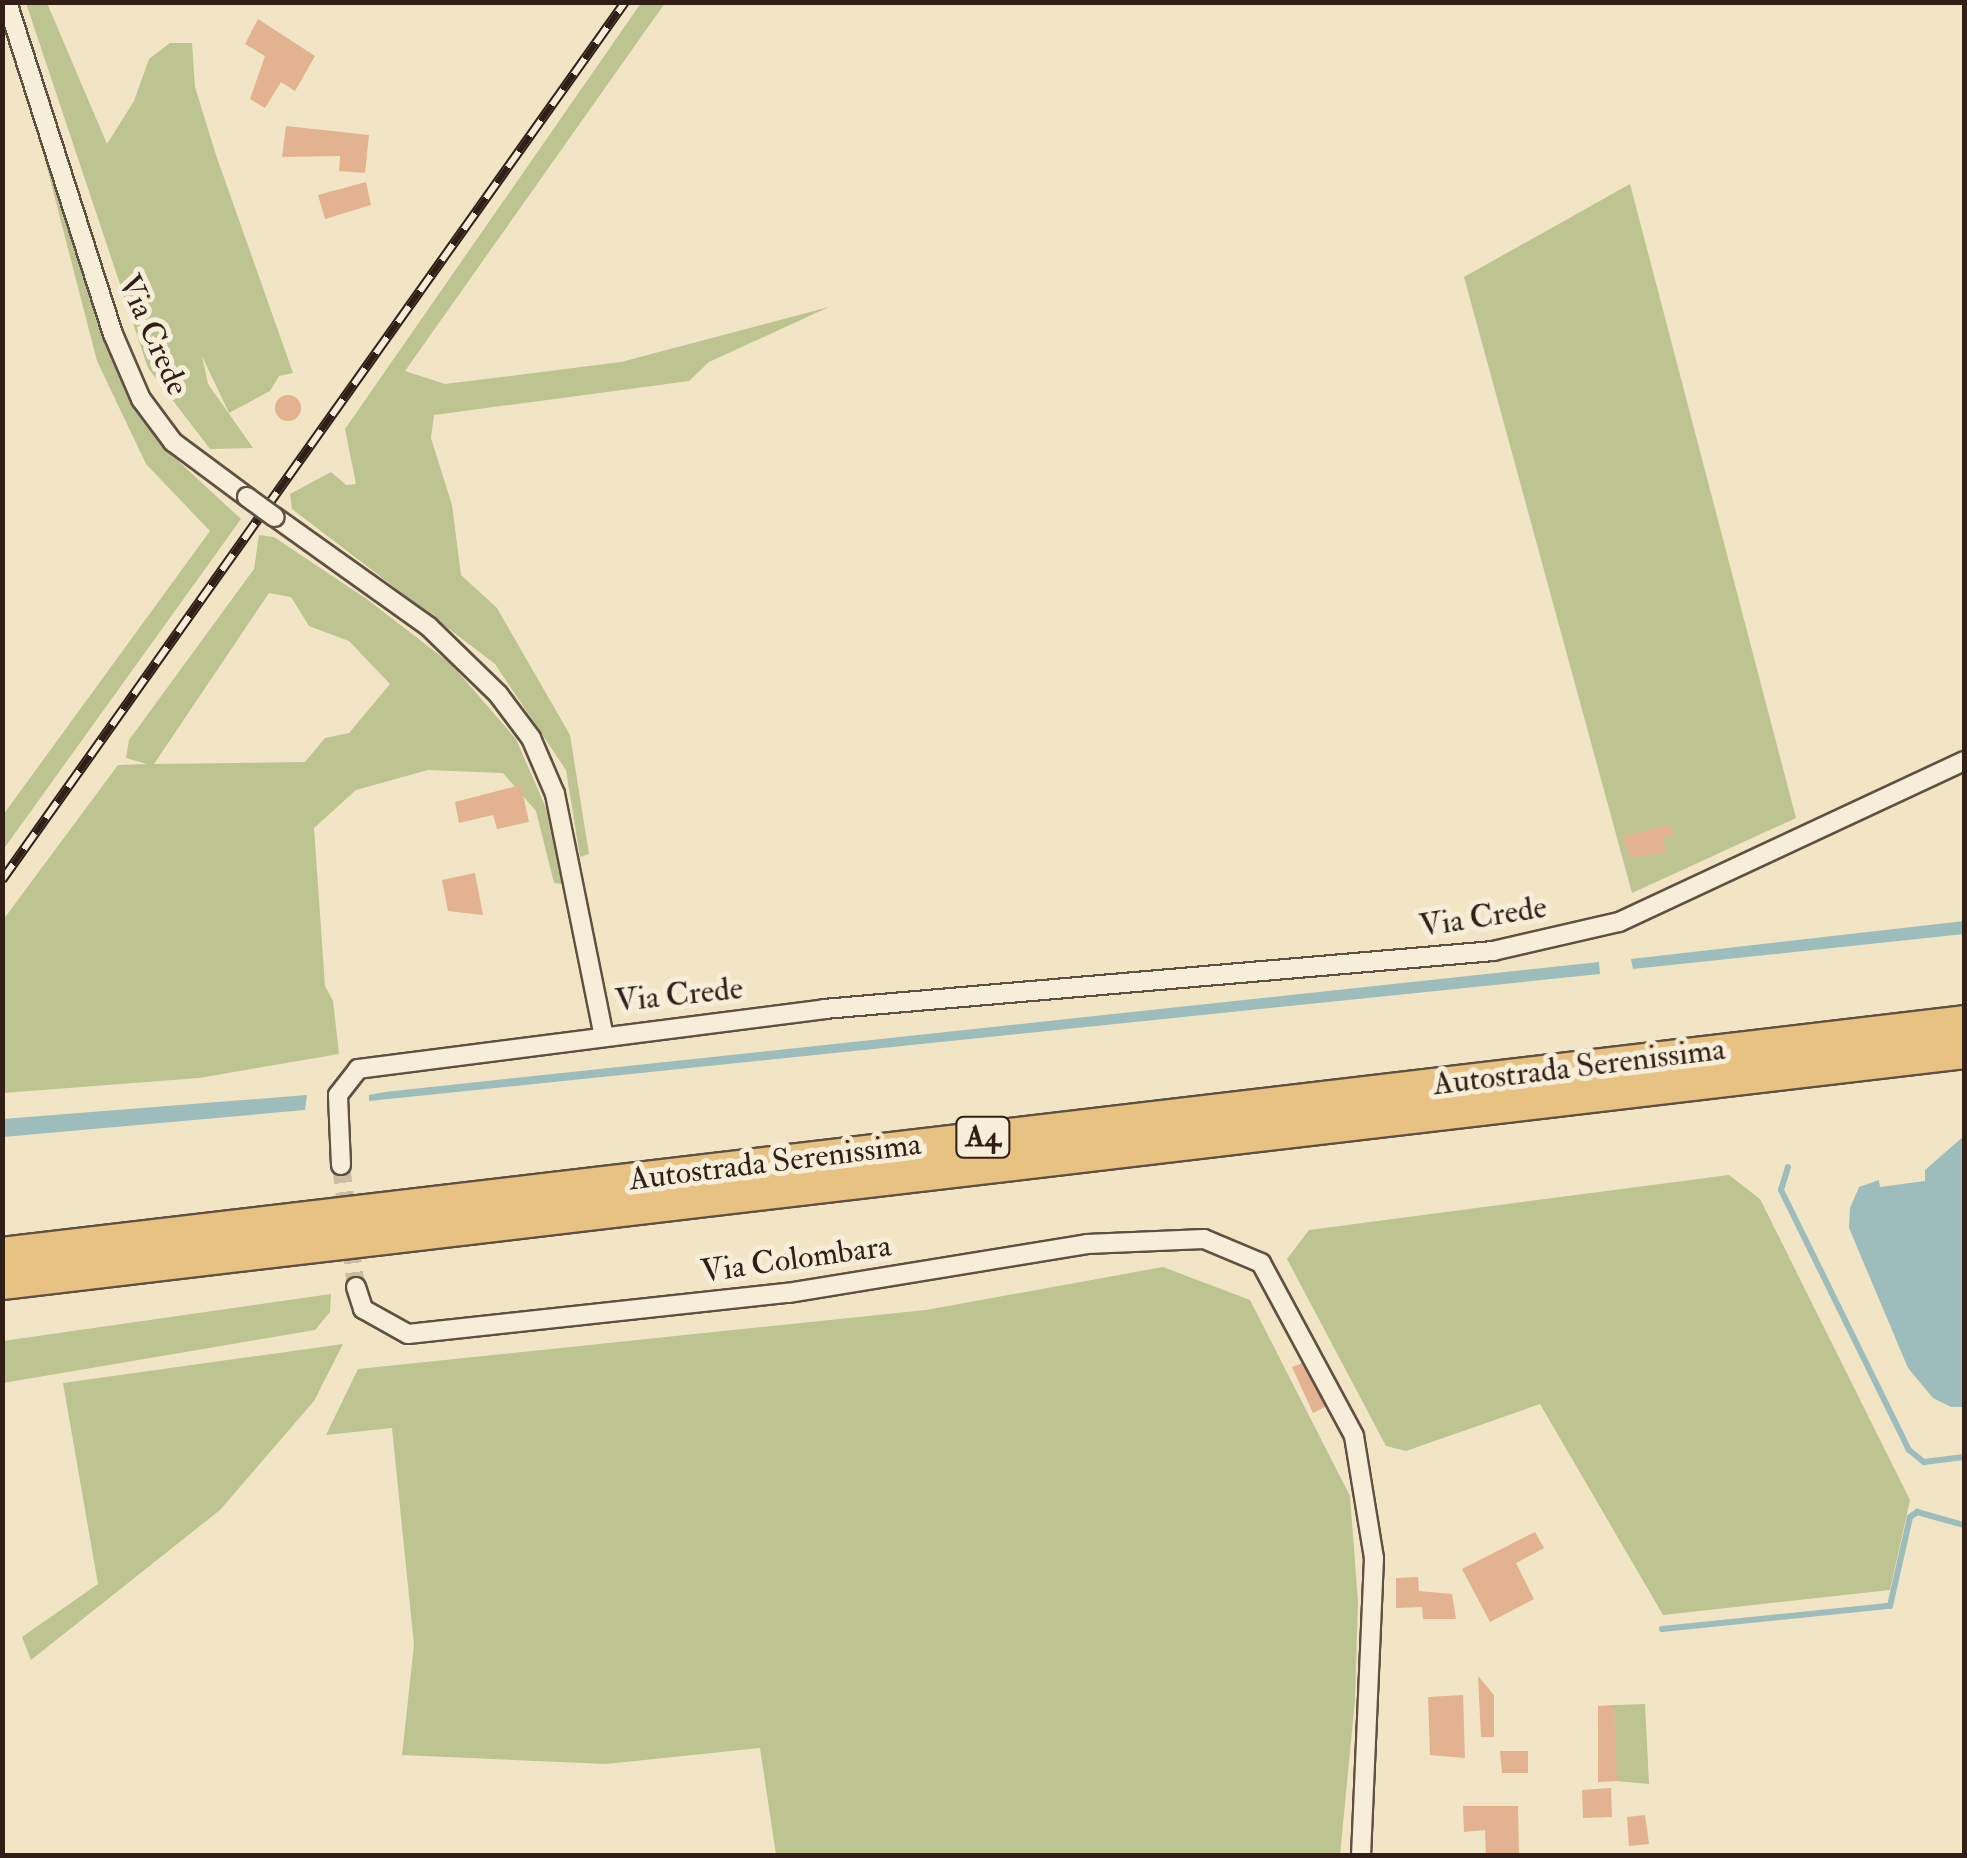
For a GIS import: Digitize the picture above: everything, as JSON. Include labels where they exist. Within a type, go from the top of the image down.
[{"type":"highway","name":"Autostrada Serenissima","points":[[2,1254],[1964,1022]]},
{"type":"highway","name":"Autostrada Serenissima","points":[[2,1283],[1964,1052]]},
{"type":"street","name":"Via Crede","points":[[7,2],[113,334],[141,398],[174,442],[428,626],[498,694],[531,738],[555,794],[604,1036],[824,1009],[1493,951],[1620,922],[1964,761]]},
{"type":"street","points":[[341,1166],[338,1094],[358,1069],[604,1036]]},
{"type":"street","name":"Via Colombara","points":[[356,1287],[364,1308],[408,1334],[788,1294],[1087,1244],[1204,1239],[1261,1262],[1346,1418],[1357,1452],[1374,1558],[1360,1856]]},
{"type":"green space","points":[[26,3],[47,3],[107,144],[134,101],[149,59],[170,43],[192,43],[195,87],[293,373],[279,376],[270,391],[229,413],[202,356],[208,384],[253,448],[210,449],[148,368]]},
{"type":"green space","points":[[641,3],[665,3],[405,371],[445,384],[621,362],[829,307],[709,362],[689,381],[434,415],[431,438],[452,505],[461,575],[497,608],[570,735],[589,854],[580,857],[566,770],[495,664],[292,509],[290,494],[331,472],[346,485],[356,484],[345,429]]},
{"type":"green space","points":[[34,117],[116,369],[163,447],[241,519],[3,850],[3,815],[210,531],[146,464],[97,361]]},
{"type":"green space","points":[[1630,184],[1796,818],[1632,893],[1464,277]]},
{"type":"green space","points":[[259,535],[274,537],[368,600],[451,664],[516,739],[549,815],[562,884],[554,883],[536,811],[503,773],[428,770],[356,790],[314,828],[325,986],[333,1001],[339,1054],[199,1078],[3,1093],[3,920],[118,765],[147,764],[126,758],[129,740],[254,569]],"holes":[[[269,593],[291,597],[309,626],[349,641],[390,684],[349,733],[325,738],[305,762],[154,764]]]},
{"type":"green space","points":[[1729,1175],[1760,1199],[1910,1500],[1890,1590],[1663,1615],[1540,1404],[1406,1451],[1386,1446],[1287,1259],[1309,1230]]},
{"type":"green space","points":[[1163,1267],[1250,1300],[1350,1496],[1358,1601],[1355,1700],[1340,1855],[776,1855],[760,1748],[606,1764],[402,1755],[414,1645],[392,1428],[326,1435],[358,1369],[926,1310]]},
{"type":"green space","points":[[331,1294],[330,1312],[315,1330],[3,1383],[3,1341]]},
{"type":"green space","points":[[343,1344],[314,1401],[220,1510],[31,1660],[22,1637],[98,1584],[63,1383]]},
{"type":"green space","points":[[1645,1704],[1649,1784],[1616,1781],[1614,1705]]},
{"type":"water","points":[[1964,921],[1964,934],[1633,969],[1631,959]]},
{"type":"water","points":[[1599,962],[1600,974],[369,1101],[369,1095],[385,1092]]},
{"type":"water","points":[[307,1095],[305,1110],[3,1137],[3,1119]]},
{"type":"water","points":[[1964,1136],[1964,1407],[1951,1407],[1933,1398],[1908,1368],[1849,1228],[1850,1208],[1859,1187],[1879,1180],[1880,1187],[1925,1181],[1925,1170]]},
{"type":"building","points":[[258,19],[315,56],[295,91],[281,82],[265,108],[250,99],[265,56],[245,44]]},
{"type":"building","points":[[286,126],[369,135],[365,173],[339,171],[340,156],[282,157]]},
{"type":"building","points":[[366,182],[371,205],[325,219],[318,195]]},
{"type":"building","points":[[288,395],[297,399],[301,408],[297,417],[288,421],[279,417],[275,408],[279,399]]},
{"type":"building","points":[[521,785],[529,822],[497,829],[493,815],[459,823],[455,802]]},
{"type":"building","points":[[1670,824],[1674,834],[1662,839],[1667,852],[1631,858],[1622,837]]},
{"type":"building","points":[[475,873],[483,915],[448,911],[442,880]]},
{"type":"building","points":[[1305,1362],[1327,1406],[1313,1413],[1292,1367]]},
{"type":"building","points":[[1535,1532],[1544,1548],[1516,1563],[1534,1599],[1490,1622],[1462,1569]]},
{"type":"building","points":[[1418,1577],[1419,1591],[1452,1594],[1456,1619],[1423,1619],[1422,1607],[1396,1608],[1396,1578]]},
{"type":"building","points":[[1478,1676],[1494,1695],[1494,1737],[1481,1737]]},
{"type":"building","points":[[1463,1695],[1465,1758],[1430,1755],[1428,1697]]},
{"type":"building","points":[[1614,1705],[1617,1781],[1598,1782],[1598,1706]]},
{"type":"building","points":[[1500,1751],[1528,1751],[1528,1773],[1502,1773]]},
{"type":"building","points":[[1611,1788],[1612,1817],[1583,1818],[1582,1790]]},
{"type":"building","points":[[1463,1806],[1518,1806],[1519,1856],[1486,1856],[1485,1830],[1464,1832]]},
{"type":"building","points":[[1645,1815],[1649,1844],[1629,1846],[1627,1817]]},
{"type":"waterway","points":[[1788,1167],[1781,1190],[1909,1450],[1924,1462],[1964,1457]]},
{"type":"waterway","points":[[1662,1629],[1890,1606],[1910,1517],[1917,1512],[1964,1525]]},
{"type":"tunnel","points":[[341,1165],[356,1287]]},
{"type":"railway","points":[[2,880],[625,2]]}]
